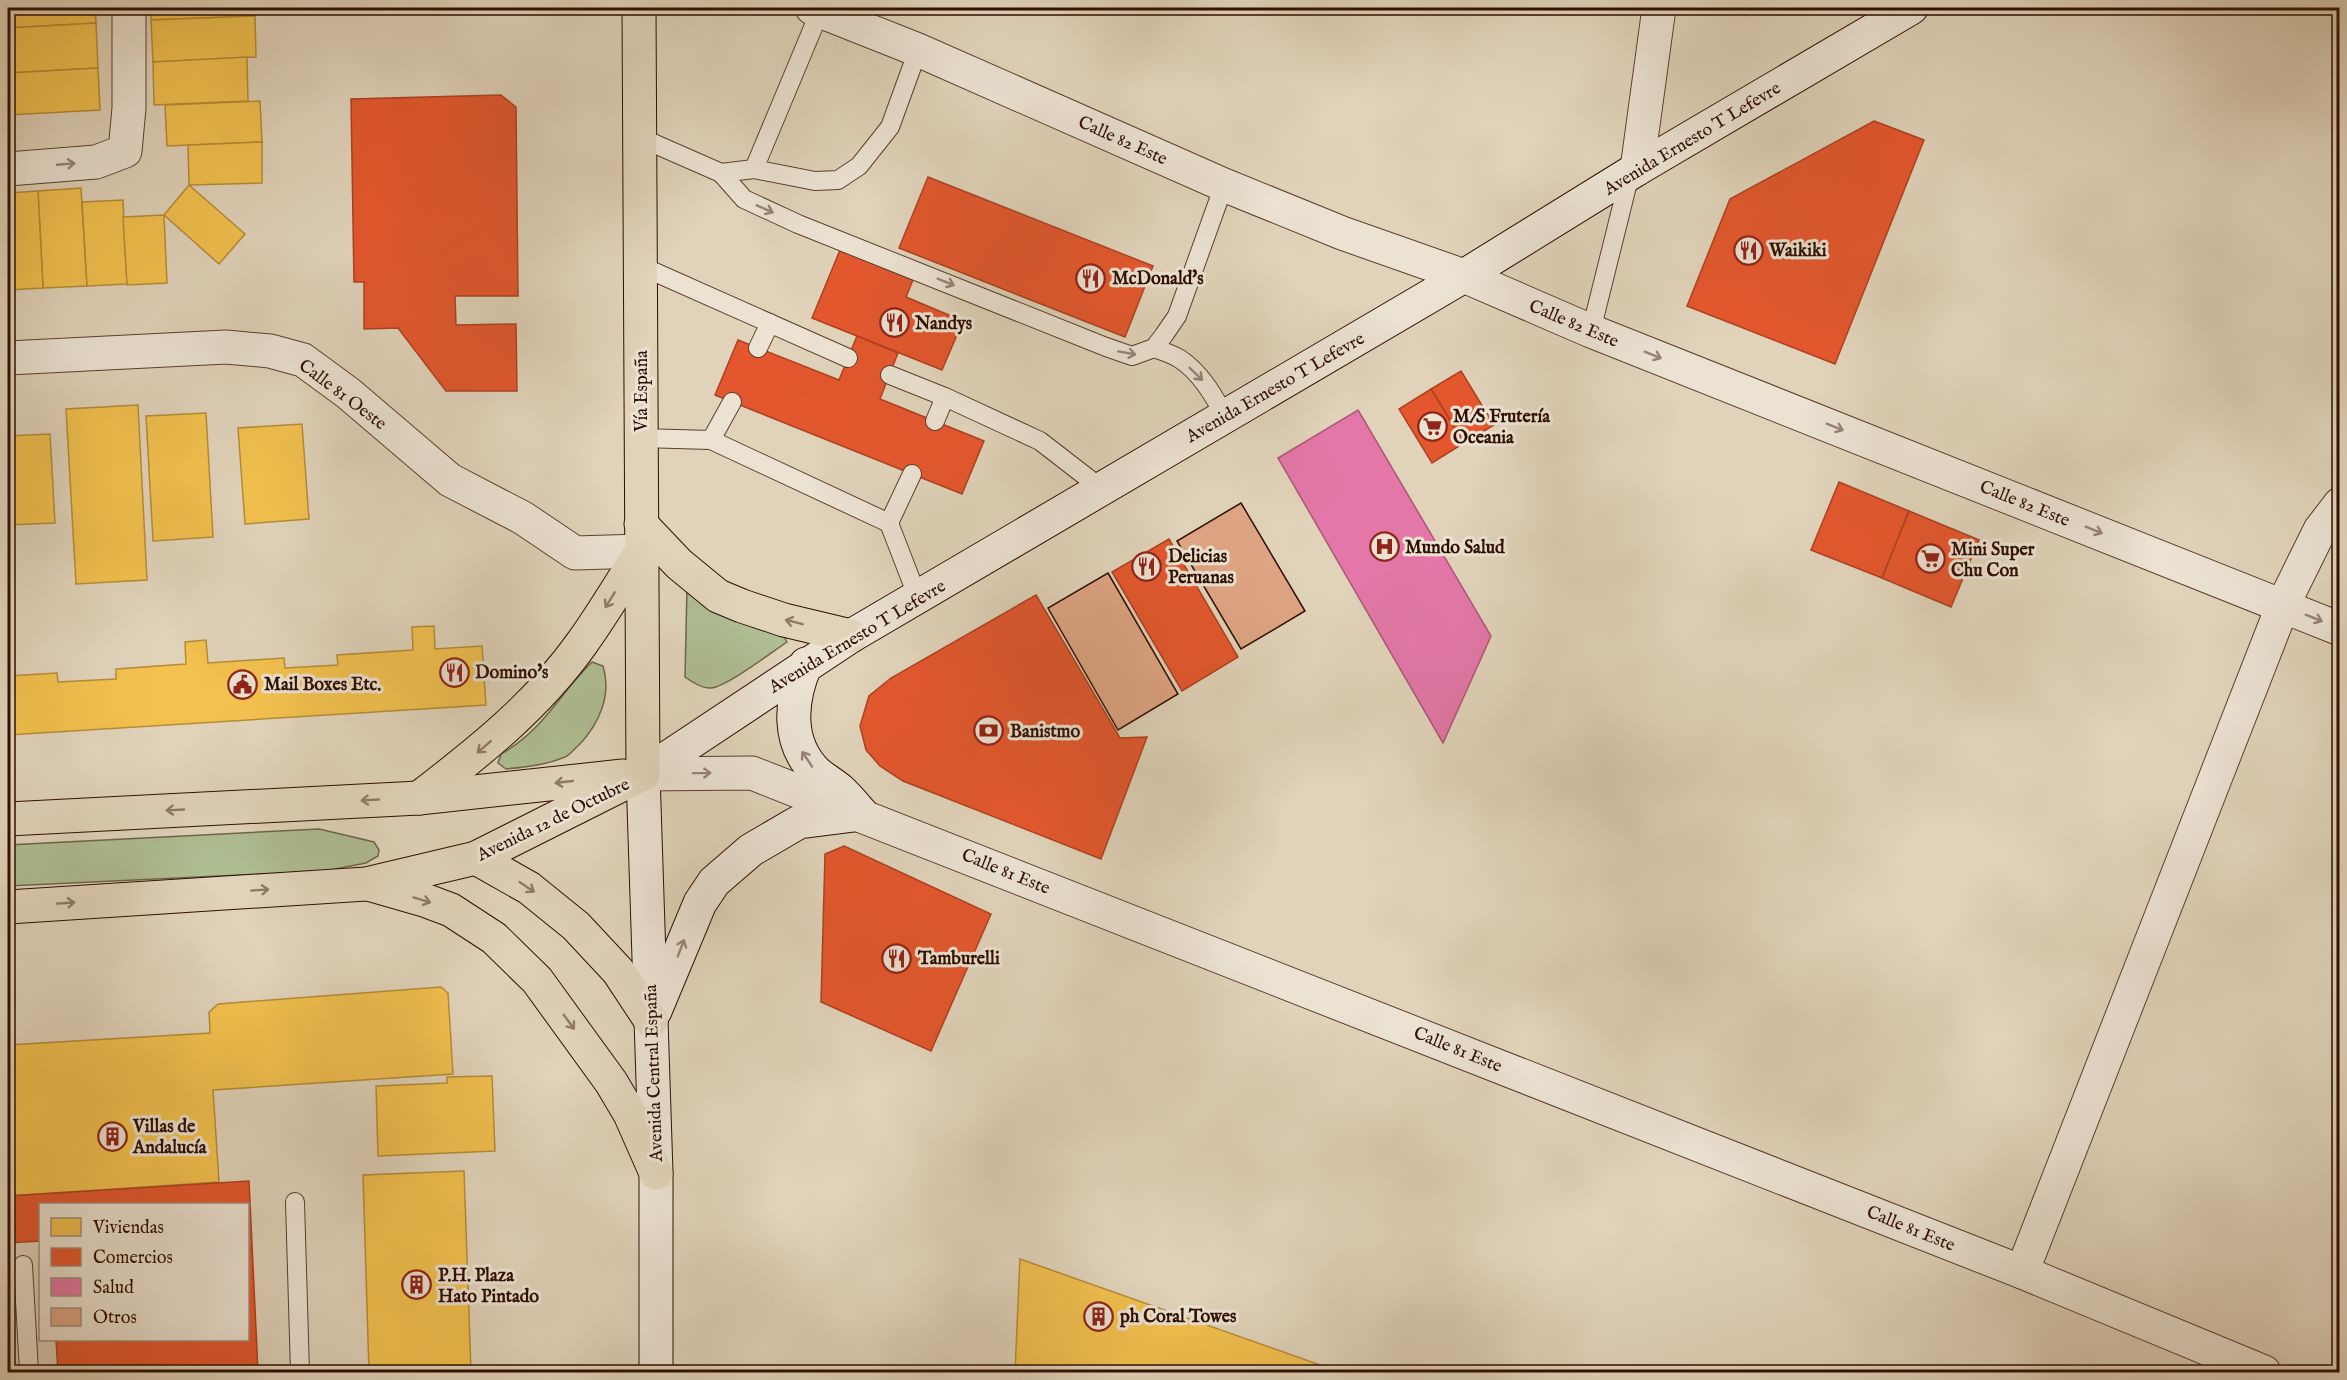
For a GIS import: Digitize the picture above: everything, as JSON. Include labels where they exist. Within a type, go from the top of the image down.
[{"type":"main road","name":"Vía España","points":[[639,8],[643,774]]},
{"type":"main road","points":[[419,798],[509,726],[547,686],[582,644],[641,537],[718,596],[784,620],[851,636]]},
{"type":"main road","name":"Avenida 12 de Octubre","points":[[8,819],[419,798],[643,774]]},
{"type":"main road","name":"Avenida 12 de Octubre","points":[[8,907],[366,884],[476,858],[643,774]]},
{"type":"main road","points":[[476,858],[529,888],[576,926],[618,971],[651,1021]]},
{"type":"main road","points":[[366,884],[451,910],[494,938],[531,973],[611,1082],[630,1114],[656,1173]]},
{"type":"street","points":[[8,170],[96,162],[125,151],[129,108],[129,8]]},
{"type":"street","points":[[1634,172],[1659,8]]},
{"type":"street","name":"Avenida Ernesto T Lefevre","points":[[643,774],[851,636],[1464,276],[1911,8]]},
{"type":"street","name":"Calle 82 Este","points":[[816,9],[918,50],[1224,185],[1342,233],[1464,276],[1592,331],[2340,628]]},
{"type":"street","name":"Calle 81 Oeste","points":[[8,358],[226,347],[270,351],[303,360],[348,393],[450,480],[524,518],[575,553],[641,537]]},
{"type":"street","points":[[2022,1272],[2283,605],[2320,530],[2340,504]]},
{"type":"street","points":[[806,664],[793,706],[794,726],[799,746],[818,774],[841,790],[862,814]]},
{"type":"street","name":"Calle 81 Este","points":[[643,774],[752,773],[862,814],[2022,1272],[2264,1372]]},
{"type":"street","name":"Avenida Central España","points":[[643,774],[648,869],[656,1173],[656,1372]]},
{"type":"street","points":[[651,1021],[692,920],[714,882],[751,850],[800,822],[862,814]]},
{"type":"lane","points":[[754,169],[816,9]]},
{"type":"lane","points":[[721,173],[754,169],[816,181],[838,180],[859,166],[890,127],[918,50]]},
{"type":"lane","points":[[639,137],[721,173],[744,200],[798,224],[1132,356],[1154,348],[1177,316],[1224,185]]},
{"type":"lane","points":[[1592,331],[1634,172]]},
{"type":"lane","points":[[640,266],[848,358]]},
{"type":"lane","points":[[759,348],[770,323]]},
{"type":"lane","points":[[1154,348],[1180,359],[1206,383],[1225,416]]},
{"type":"lane","points":[[890,375],[945,397],[1040,441],[1102,489]]},
{"type":"lane","points":[[935,421],[945,397]]},
{"type":"lane","points":[[711,440],[732,402]]},
{"type":"lane","points":[[641,438],[711,440],[889,523],[918,598]]},
{"type":"lane","points":[[889,523],[912,474]]},
{"type":"lane","points":[[295,1202],[300,1372]]},
{"type":"lane","points":[[23,1265],[29,1372]]},
{"type":"green space","points":[[687,587],[781,631],[787,642],[738,676],[718,686],[708,688],[694,683],[685,677]]},
{"type":"green space","points":[[592,662],[603,666],[605,698],[598,718],[579,745],[567,756],[543,764],[506,769],[498,763],[501,754],[540,723]]},
{"type":"green space","points":[[319,829],[374,842],[379,850],[378,856],[366,863],[325,871],[8,886],[8,845]]},
{"type":"building: Viviendas","points":[[8,8],[95,8],[96,23],[8,28]]},
{"type":"building: Viviendas","points":[[151,8],[255,8],[255,16],[151,20]]},
{"type":"building: Viviendas","points":[[255,16],[256,57],[153,62],[151,20]]},
{"type":"building: Viviendas","points":[[96,23],[98,68],[8,73],[8,28]]},
{"type":"building: Viviendas","points":[[247,57],[248,101],[154,105],[153,62]]},
{"type":"building: Viviendas","points":[[98,68],[100,110],[8,115],[8,73]]},
{"type":"building: Viviendas","points":[[260,101],[262,142],[167,146],[165,105]]},
{"type":"building: Viviendas","points":[[262,142],[262,183],[189,185],[188,145]]},
{"type":"building: Viviendas","points":[[189,185],[245,234],[219,264],[164,215]]},
{"type":"building: Viviendas","points":[[81,188],[87,286],[43,288],[38,191]]},
{"type":"building: Viviendas","points":[[38,191],[43,288],[8,290],[8,193]]},
{"type":"building: Viviendas","points":[[123,200],[127,284],[87,286],[82,202]]},
{"type":"building: Viviendas","points":[[164,215],[167,283],[127,285],[123,217]]},
{"type":"building: Viviendas","points":[[138,405],[147,580],[76,584],[66,409]]},
{"type":"building: Viviendas","points":[[206,413],[213,537],[153,541],[146,416]]},
{"type":"building: Viviendas","points":[[302,424],[309,519],[245,524],[238,428]]},
{"type":"building: Viviendas","points":[[50,434],[55,523],[8,525],[8,436]]},
{"type":"building: Viviendas","points":[[434,626],[435,649],[482,646],[486,705],[8,735],[8,676],[57,673],[58,682],[116,679],[116,669],[186,664],[185,642],[206,640],[208,663],[284,658],[285,668],[338,665],[337,655],[413,650],[412,627]]},
{"type":"building: Viviendas","name":"Villas de Andalucía","points":[[441,987],[448,993],[453,1074],[213,1090],[219,1182],[8,1196],[8,1045],[210,1033],[209,1012],[218,1004]]},
{"type":"building: Viviendas","points":[[492,1076],[495,1151],[378,1156],[376,1086],[447,1083],[447,1077]]},
{"type":"building: Viviendas","name":"P.H. Plaza Hato Pintado","points":[[464,1171],[471,1372],[369,1372],[363,1175]]},
{"type":"building: Viviendas","name":"ph Coral Towes","points":[[1020,1259],[1340,1372],[1015,1372]]},
{"type":"building: Comercios","points":[[1746,8],[1756,8],[1745,15]]},
{"type":"building: Comercios","points":[[501,95],[516,107],[518,296],[455,296],[456,325],[516,324],[517,391],[446,391],[398,328],[364,329],[364,282],[354,282],[351,99]]},
{"type":"building: Comercios","points":[[1874,121],[1924,140],[1835,364],[1687,306],[1730,199]]},
{"type":"building: Comercios","points":[[928,177],[1153,266],[1125,337],[899,248]]},
{"type":"building: Comercios","points":[[840,250],[913,280],[906,297],[963,321],[942,370],[812,318]]},
{"type":"building: Comercios","points":[[857,336],[898,353],[880,399],[984,441],[962,494],[715,395],[738,340],[839,380]]},
{"type":"building: Comercios","points":[[1461,371],[1494,425],[1464,443],[1431,389]]},
{"type":"building: Comercios","name":"M/S Frutería Oceania","points":[[1431,389],[1464,443],[1432,463],[1399,409]]},
{"type":"building: Comercios","points":[[1839,482],[1909,511],[1882,578],[1811,550]]},
{"type":"building: Comercios","name":"Mini Super Chu Con","points":[[1909,511],[1979,540],[1951,607],[1882,578]]},
{"type":"building: Comercios","points":[[1169,539],[1238,657],[1182,691],[1112,572]]},
{"type":"building: Comercios","name":"Banistmo","points":[[1036,595],[1120,738],[1147,737],[1101,859],[903,781],[880,766],[866,750],[860,726],[869,696],[891,678]]},
{"type":"building: Comercios","name":"Tamburelli","points":[[844,846],[991,914],[931,1051],[821,1002],[825,854]]},
{"type":"building: Comercios","points":[[249,1181],[258,1372],[58,1372],[56,1341],[249,1341],[249,1203],[39,1203],[39,1241],[8,1243],[8,1196]]},
{"type":"building: Salud","name":"Mundo Salud","points":[[1358,410],[1491,636],[1443,743],[1278,458]]},
{"type":"building: Otros","points":[[1241,503],[1305,611],[1241,649],[1177,541]]},
{"type":"building: Otros","points":[[1108,573],[1178,694],[1118,730],[1048,608]]},
{"type":"place","name":"Waikiki","points":[[1748,250]]},
{"type":"place","name":"McDonald's","points":[[1091,278]]},
{"type":"place","name":"Nandys","points":[[894,323]]},
{"type":"place","name":"M/S Frutería Oceania","points":[[1432,426]]},
{"type":"place","name":"Mundo Salud","points":[[1384,547]]},
{"type":"place","name":"Mini Super Chu Con","points":[[1930,559]]},
{"type":"place","name":"Delicias Peruanas","points":[[1147,566]]},
{"type":"place","name":"Domino's","points":[[454,672]]},
{"type":"place","name":"Mail Boxes Etc.","points":[[243,684]]},
{"type":"place","name":"Banistmo","points":[[989,731]]},
{"type":"place","name":"Tamburelli","points":[[897,958]]},
{"type":"place","name":"Villas de Andalucía","points":[[112,1136]]},
{"type":"place","name":"P.H. Plaza Hato Pintado","points":[[417,1285]]},
{"type":"place","name":"ph Coral Towes","points":[[1099,1316]]}]
